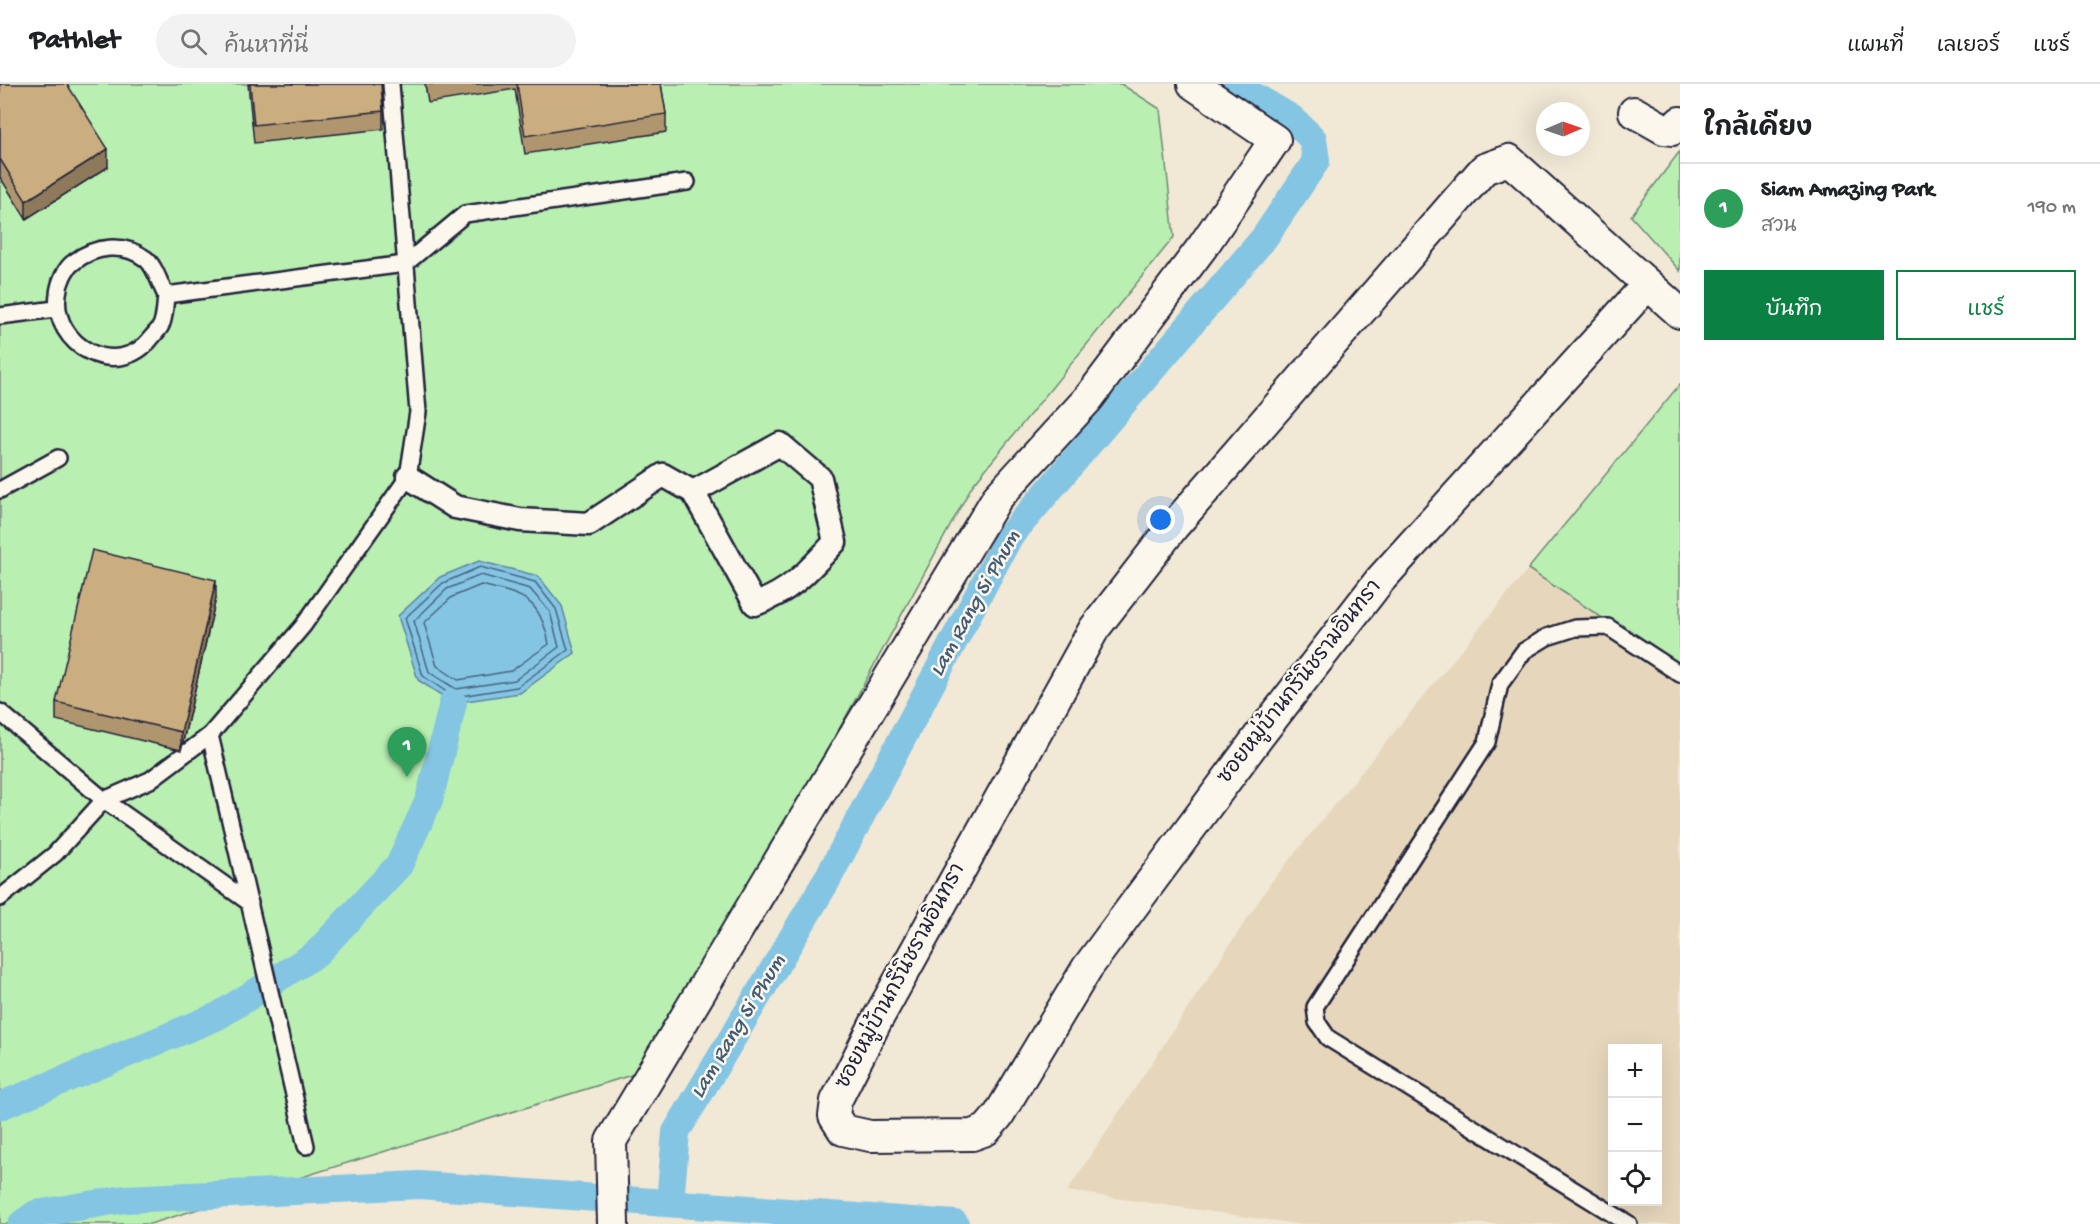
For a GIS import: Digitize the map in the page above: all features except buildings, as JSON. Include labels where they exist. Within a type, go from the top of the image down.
[{"type":"street","points":[[613,1224],[611,1141],[997,498],[1088,399],[1203,246],[1275,140],[1193,84]]},
{"type":"street","points":[[1634,112],[1664,129],[1672,130],[1680,122]]},
{"type":"street","name":"ซอยหมู่บ้านกรีนิชรามอินทรา","points":[[1648,284],[1373,589],[1259,736],[1087,968],[998,1116],[986,1130],[972,1135],[882,1136],[843,1130],[834,1116],[836,1101],[846,1081],[876,1022],[1094,629],[1173,527],[1484,169],[1509,160],[1648,284],[1680,313]]},
{"type":"street","points":[[408,477],[455,507],[519,520],[589,524],[663,475],[693,492],[755,604],[772,598],[797,583],[835,542],[820,478],[780,444],[693,492]]},
{"type":"lane","points":[[0,898],[55,854],[104,800],[150,780],[210,735],[303,626],[408,477],[418,412],[391,84]]},
{"type":"lane","points":[[166,295],[405,264],[465,213],[687,182]]},
{"type":"lane","points":[[98,248],[126,249],[147,260],[166,295],[162,324],[144,347],[121,357],[100,357],[69,339],[56,309],[58,285],[72,263],[98,248]]},
{"type":"lane","points":[[0,316],[56,309]]},
{"type":"lane","points":[[0,490],[58,458]]},
{"type":"lane","points":[[1629,1224],[1328,1038],[1317,1022],[1315,1007],[1487,742],[1500,684],[1524,651],[1547,637],[1575,628],[1608,627],[1680,674]]},
{"type":"lane","points":[[0,712],[104,800],[250,903]]},
{"type":"lane","points":[[210,735],[306,1146]]},
{"type":"shaded area","points":[[1528,569],[1680,669],[1680,1224],[1297,1224],[1067,1191],[1272,881]]},
{"type":"green space","points":[[0,84],[1121,84],[1160,109],[1174,237],[972,486],[654,1068],[150,1224],[0,1224]]},
{"type":"green space","points":[[1680,151],[1680,271],[1631,216]]},
{"type":"green space","points":[[1680,384],[1680,669],[1528,569]]},
{"type":"water","points":[[479,561],[538,576],[562,606],[575,653],[520,693],[453,703],[418,680],[398,616],[440,577]]},
{"type":"waterway","name":"Lam Rang Si Phum","points":[[670,1203],[676,1132],[827,880],[1009,537],[1264,238],[1316,161],[1313,139],[1291,118],[1233,84]]},
{"type":"waterway","points":[[0,1106],[218,1016],[316,954],[399,865],[429,800],[453,703]]},
{"type":"waterway","points":[[22,1224],[36,1214],[125,1199],[419,1185],[955,1224]]},
{"type":"place","name":"Siam Amazing Park","points":[[407,777]]}]
